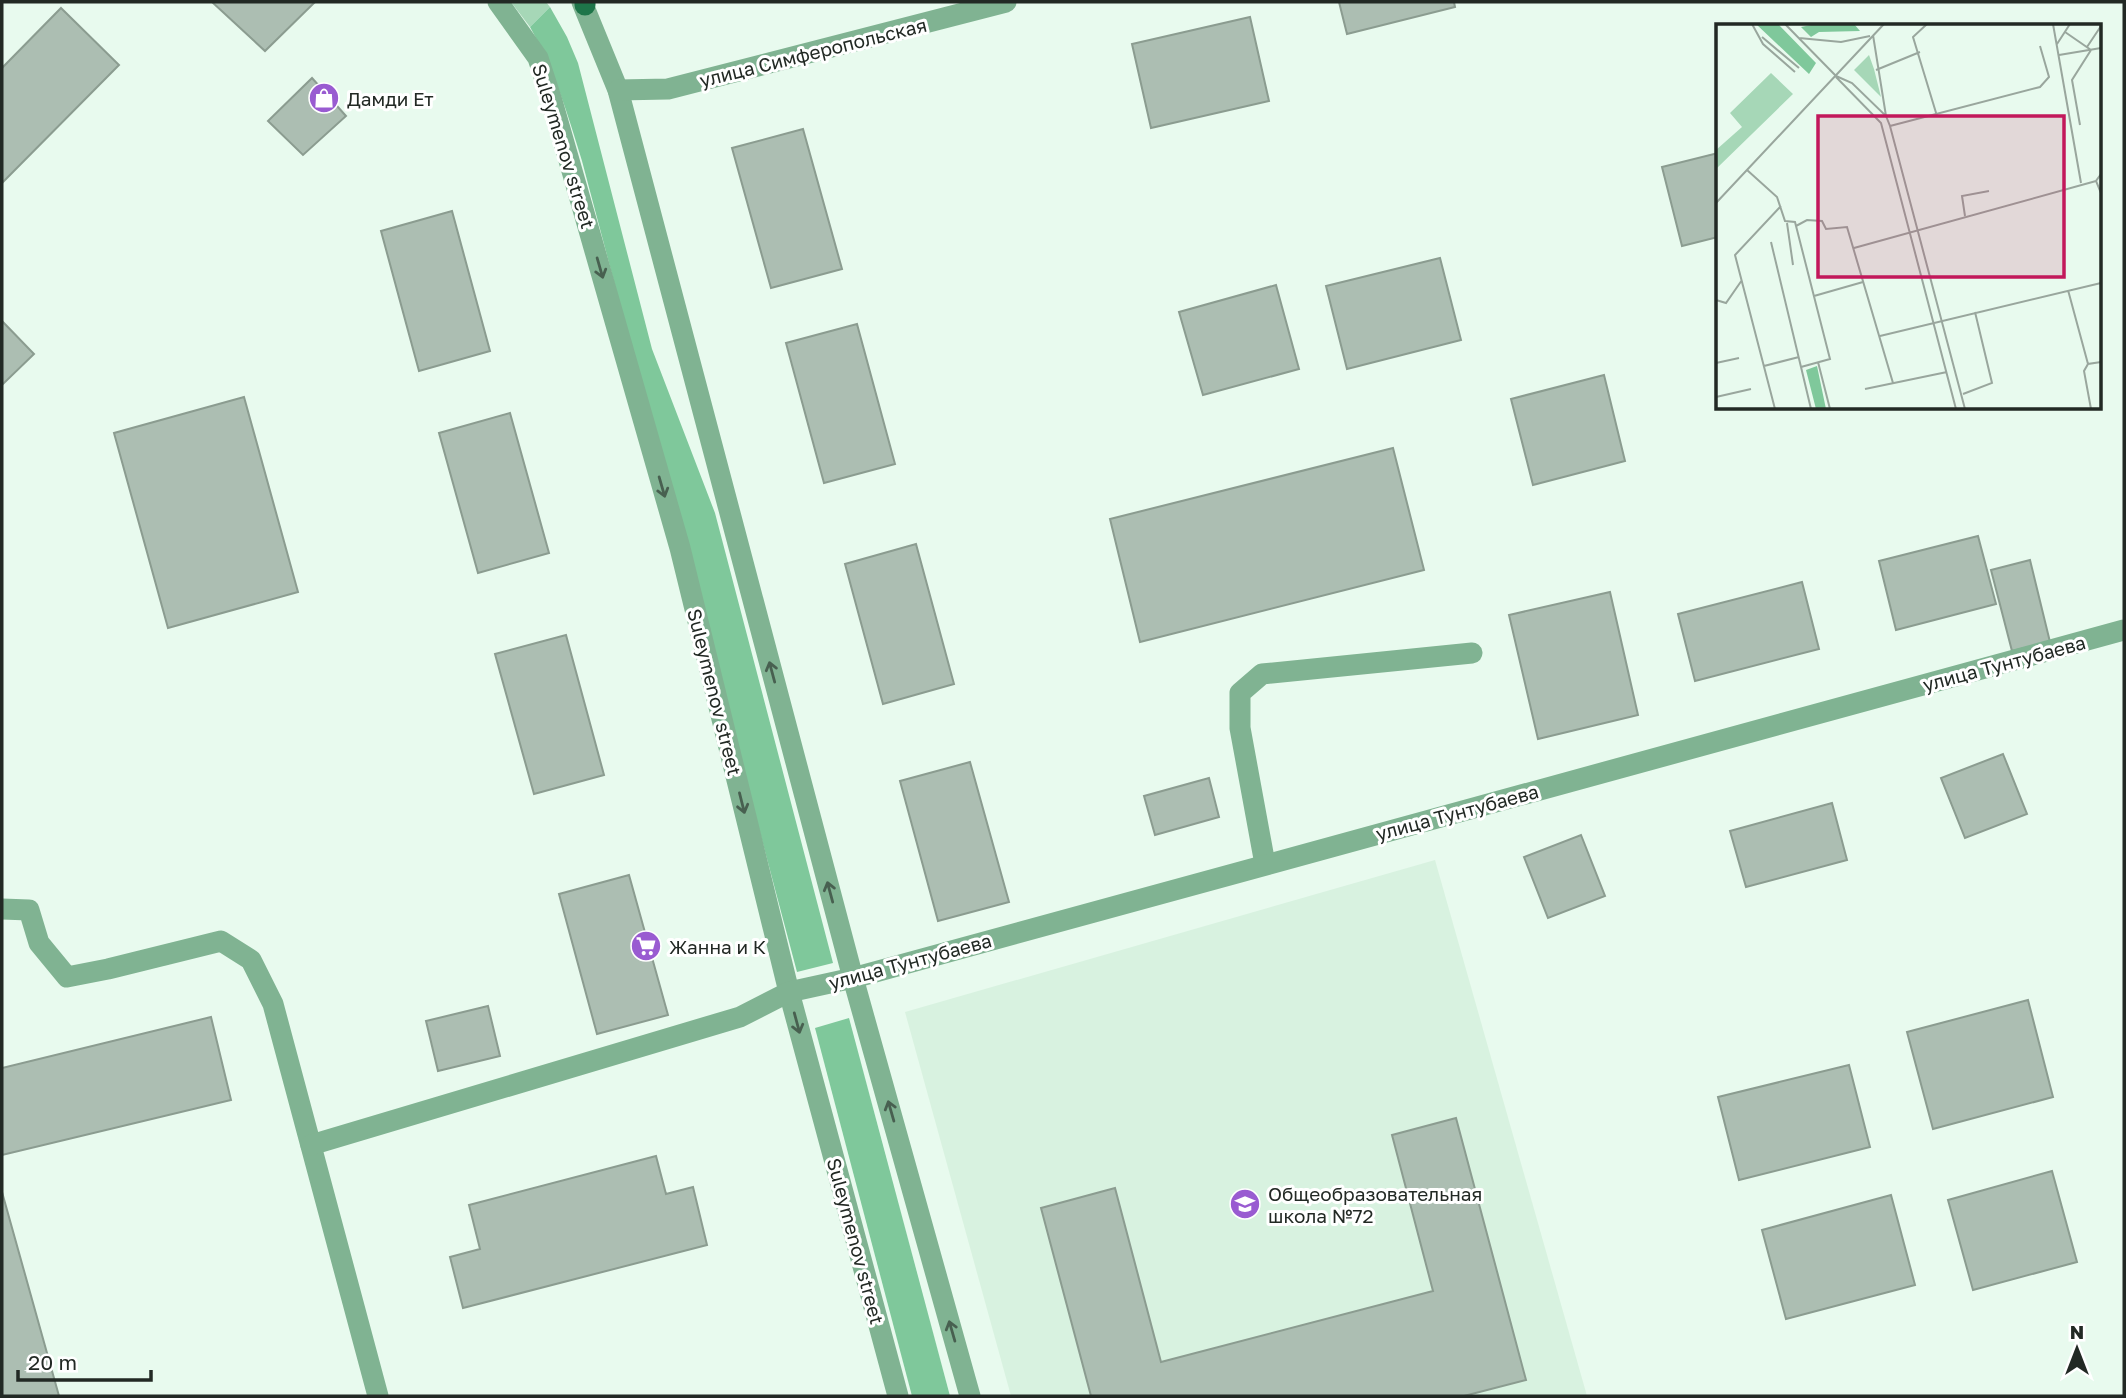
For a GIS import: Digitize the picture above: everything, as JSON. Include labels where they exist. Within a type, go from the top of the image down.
[{"type":"street","name":"Suleymenov street","points":[[498,2],[538,58],[552,101],[680,548],[789,992],[898,1396]]},
{"type":"street","name":"улица Симферопольская","points":[[618,90],[668,89],[1006,2]]},
{"type":"street","points":[[584,3],[618,90],[853,978],[970,1396]]},
{"type":"street","name":"улица Тунтубаева","points":[[311,1145],[740,1017],[789,992],[853,978],[2124,630]]},
{"type":"street","points":[[1265,864],[1240,728],[1240,693],[1262,674],[1472,653]]},
{"type":"street","points":[[2,909],[29,910],[39,943],[66,977],[221,941],[251,960],[273,1004],[378,1396]]},
{"type":"shaded area","name":"Общеобразовательная школа №72","points":[[1435,860],[1587,1396],[1011,1396],[905,1012]]},
{"type":"green space","points":[[511,2],[546,2],[550,7],[530,27]]},
{"type":"green space","points":[[550,7],[578,63],[652,349],[715,513],[833,963],[797,972],[582,161],[553,75],[530,27]]},
{"type":"green space","points":[[849,1018],[950,1396],[912,1396],[815,1028]]},
{"type":"building","points":[[212,2],[315,2],[265,51]]},
{"type":"building","points":[[1339,2],[1454,2],[1455,7],[1347,34]]},
{"type":"building","points":[[61,8],[119,65],[2,183],[2,68]]},
{"type":"building","points":[[1250,17],[1269,101],[1151,128],[1132,44]]},
{"type":"building","points":[[312,78],[346,116],[303,155],[268,121]]},
{"type":"building","points":[[803,129],[842,269],[771,288],[732,148]]},
{"type":"building","points":[[1716,154],[1716,238],[1682,246],[1662,167]]},
{"type":"building","points":[[452,211],[490,351],[419,371],[381,231]]},
{"type":"building","points":[[1440,258],[1461,340],[1347,369],[1326,286]]},
{"type":"building","points":[[1276,285],[1299,369],[1203,395],[1179,312]]},
{"type":"building","points":[[2,321],[34,354],[2,385]]},
{"type":"building","points":[[857,324],[895,464],[824,483],[786,343]]},
{"type":"building","points":[[1604,375],[1625,461],[1533,485],[1511,399]]},
{"type":"building","points":[[244,397],[298,592],[168,628],[114,433]]},
{"type":"building","points":[[510,413],[549,553],[478,573],[439,433]]},
{"type":"building","points":[[1393,448],[1424,570],[1140,642],[1110,519]]},
{"type":"building","points":[[1978,536],[1996,604],[1896,630],[1879,561]]},
{"type":"building","points":[[916,544],[954,684],[883,704],[845,564]]},
{"type":"building","points":[[2030,560],[2050,642],[2012,651],[1991,570]]},
{"type":"building","points":[[1802,582],[1819,649],[1695,681],[1678,614]]},
{"type":"building","points":[[1610,592],[1638,715],[1538,739],[1509,615]]},
{"type":"building","points":[[566,635],[604,775],[534,794],[495,654]]},
{"type":"building","points":[[2003,754],[2027,814],[1965,838],[1941,778]]},
{"type":"building","points":[[970,762],[1009,902],[938,921],[900,781]]},
{"type":"building","points":[[1209,778],[1219,817],[1155,835],[1144,796]]},
{"type":"building","points":[[1832,803],[1847,860],[1746,887],[1730,831]]},
{"type":"building","points":[[1581,835],[1605,896],[1548,918],[1524,857]]},
{"type":"building","points":[[629,875],[668,1015],[597,1034],[559,894]]},
{"type":"building","points":[[2028,1000],[2053,1097],[1933,1129],[1907,1032]]},
{"type":"building","points":[[488,1006],[500,1056],[438,1071],[426,1021]]},
{"type":"building","points":[[211,1017],[231,1100],[2,1155],[2,1068]]},
{"type":"building","points":[[1849,1065],[1870,1147],[1739,1180],[1718,1097]]},
{"type":"building","points":[[1456,1118],[1526,1380],[1464,1396],[1091,1396],[1041,1208],[1115,1188],[1161,1362],[1433,1291],[1392,1135]]},
{"type":"building","points":[[656,1156],[666,1194],[693,1187],[707,1245],[463,1308],[450,1257],[480,1249],[469,1205]]},
{"type":"building","points":[[2052,1171],[2077,1262],[1973,1290],[1948,1200]]},
{"type":"building","points":[[2,1192],[59,1396],[2,1396]]},
{"type":"building","points":[[1891,1195],[1915,1285],[1786,1319],[1762,1230]]},
{"type":"place","name":"Дамди Ет","points":[[324,98]]},
{"type":"place","name":"Жанна и К","points":[[646,946]]},
{"type":"place","name":"Общеобразовательная школа №72","points":[[1245,1204]]}]
